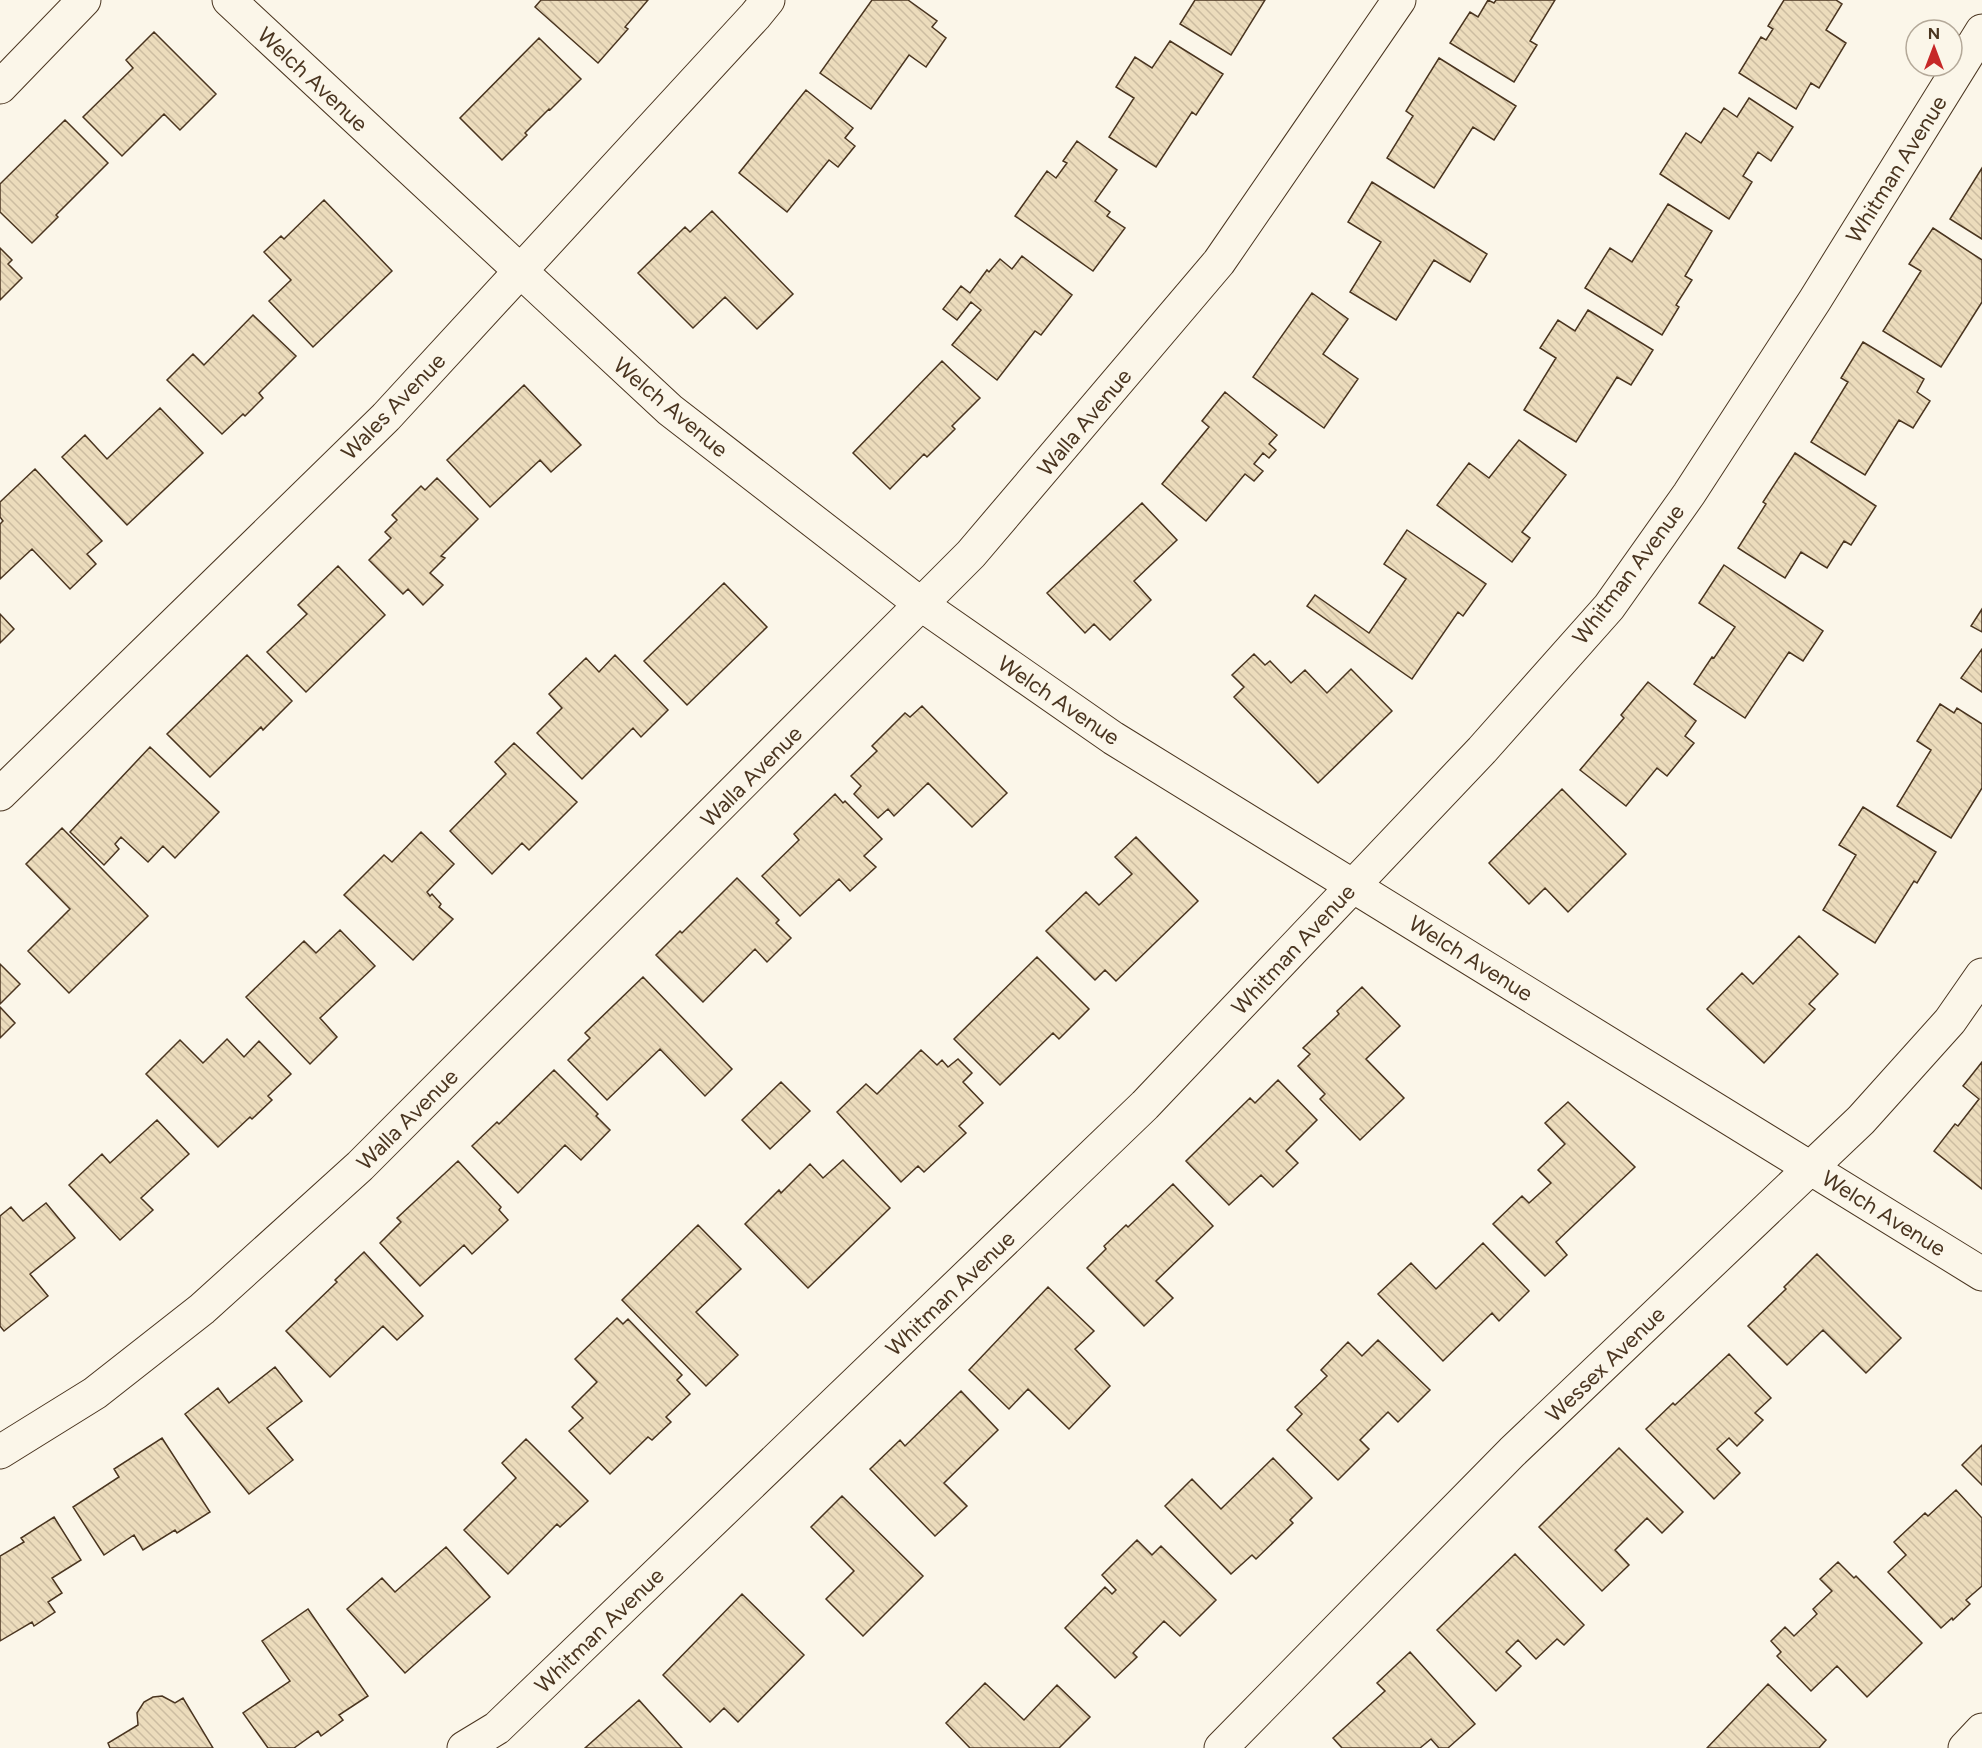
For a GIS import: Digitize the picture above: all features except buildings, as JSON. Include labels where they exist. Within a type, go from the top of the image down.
[{"type":"street","points":[[0,87],[84,0]]},
{"type":"street","name":"Welch Avenue","points":[[229,0],[670,410],[922,605],[1113,738],[1982,1274]]},
{"type":"street","name":"Wales Avenue","points":[[0,794],[386,417],[768,0]]},
{"type":"street","name":"Walla Avenue","points":[[0,1452],[95,1393],[202,1309],[360,1166],[922,605],[971,554],[1219,262],[1399,0]]},
{"type":"street","name":"Whitman Avenue","points":[[464,1748],[497,1728],[1145,1105],[1482,750],[1609,607],[1689,494],[1808,310],[1982,31]]},
{"type":"street","name":"Wessex Avenue","points":[[1221,1748],[1512,1452],[1861,1120],[1950,1021],[1982,975]]},
{"type":"street","points":[[1965,1748],[1982,1730]]}]
